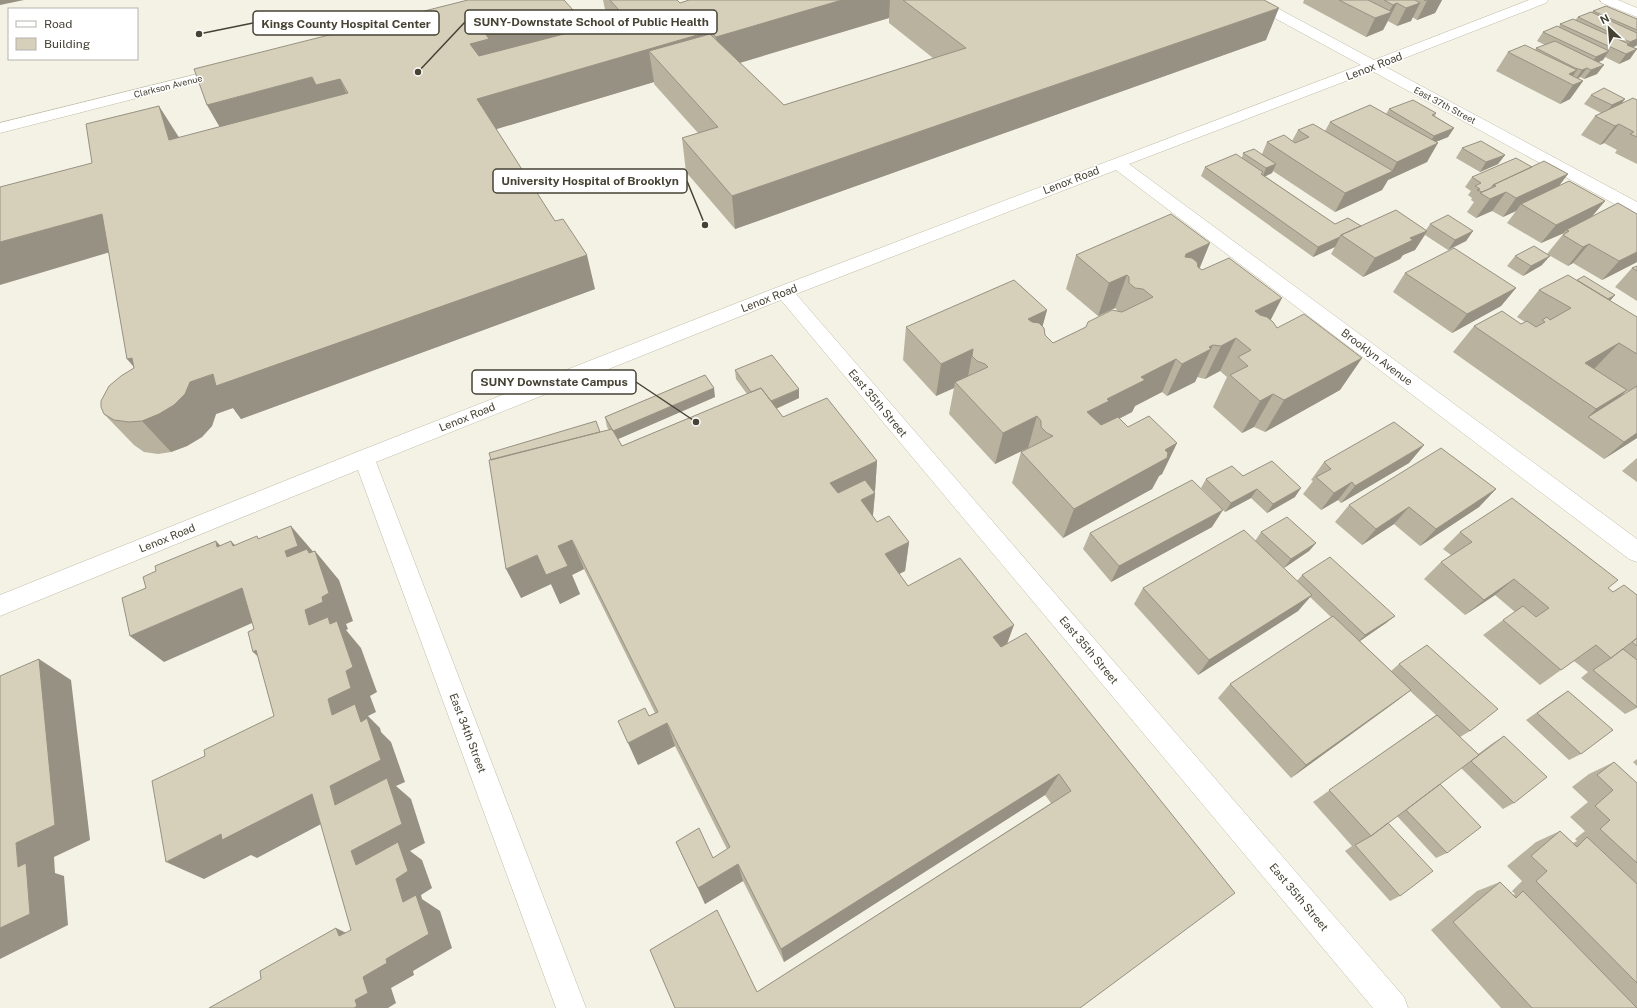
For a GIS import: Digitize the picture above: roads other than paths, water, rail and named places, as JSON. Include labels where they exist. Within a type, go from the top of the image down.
[{"type":"street","name":"East 37th Street","points":[[1252,0],[1637,209]]},
{"type":"street","name":"Lenox Road","points":[[0,606],[364,458],[784,291],[1373,66],[1541,0]]},
{"type":"street","points":[[1607,0],[1637,13]]},
{"type":"street","name":"Clarkson Avenue","points":[[0,128],[241,67]]},
{"type":"street","name":"Brooklyn Avenue","points":[[1117,163],[1637,552]]},
{"type":"street","name":"East 35th Street","points":[[784,291],[1393,1008]]},
{"type":"street","name":"East 34th Street","points":[[364,458],[571,1008]]},
{"type":"place","name":"Kings County Hospital Center","points":[[199,34]]},
{"type":"place","name":"SUNY-Downstate School of Public Health","points":[[418,72]]},
{"type":"place","name":"University Hospital of Brooklyn","points":[[705,225]]},
{"type":"place","name":"SUNY Downstate Campus","points":[[696,422]]}]
